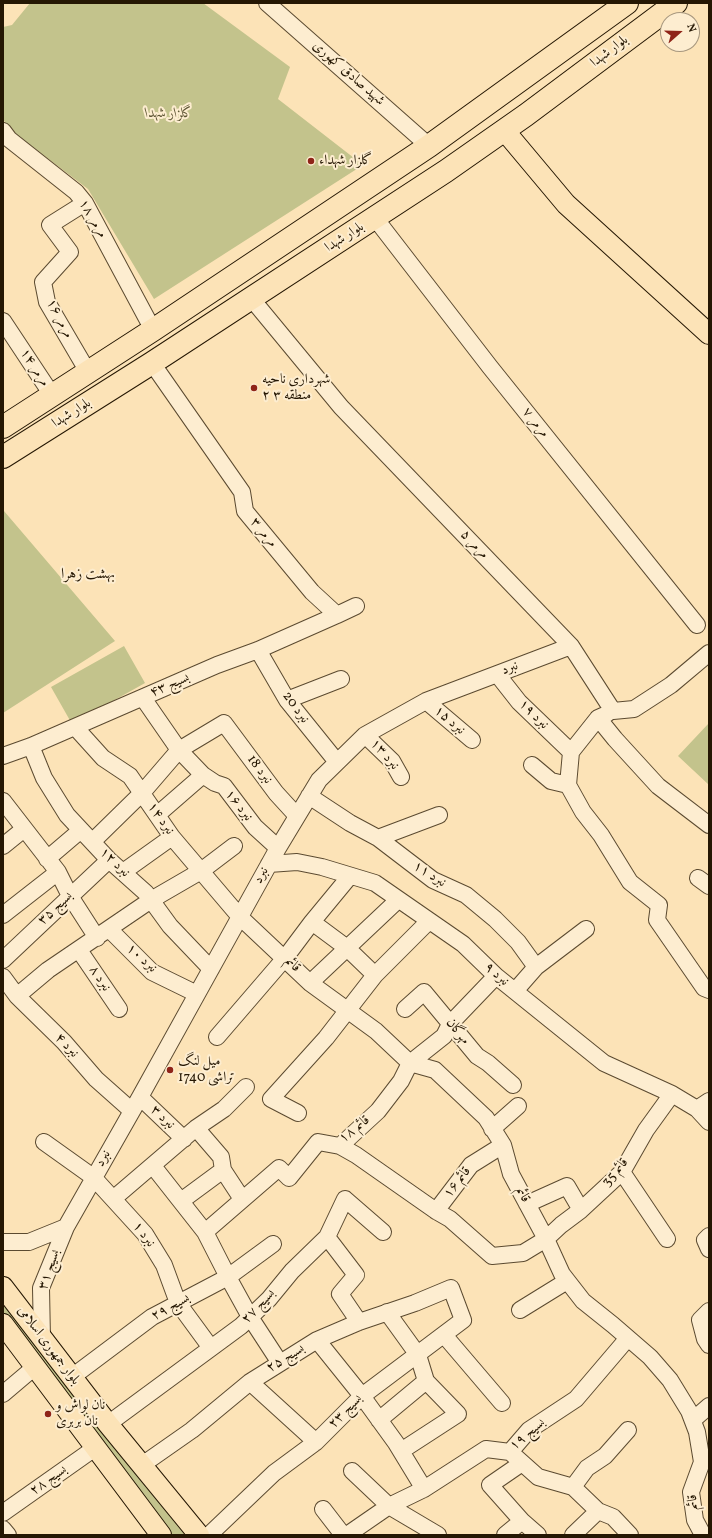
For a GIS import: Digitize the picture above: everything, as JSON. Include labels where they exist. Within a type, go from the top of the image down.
[{"type":"highway","name":"بلوار شهدا","points":[[3,427],[153,330],[429,146],[627,3]]},
{"type":"highway","name":"بلوار شهدا","points":[[3,458],[375,218],[504,130],[676,3]]},
{"type":"main road","points":[[504,130],[566,204],[709,334]]},
{"type":"main road","name":"بلوار جمهوری اسلامی","points":[[3,1287],[108,1424],[199,1535]]},
{"type":"main road","name":"بلوار جمهوری اسلامی","points":[[3,1324],[36,1366],[95,1448],[161,1535]]},
{"type":"street","name":"شهید صادق کهوری","points":[[268,3],[429,146]]},
{"type":"street","name":"مرمر ۱۸","points":[[3,131],[9,139],[76,192],[85,203],[153,330]]},
{"type":"street","name":"مرمر ۱۶","points":[[85,203],[50,225],[70,252],[43,282],[47,302],[88,372]]},
{"type":"street","name":"مرمر ۷","points":[[375,218],[490,367],[697,625]]},
{"type":"street","name":"مرمر ۵","points":[[251,298],[340,407],[571,646],[612,711]]},
{"type":"street","name":"مرمر ۱۴","points":[[3,321],[52,395]]},
{"type":"street","name":"مرمر ۳","points":[[152,363],[242,492],[245,511],[312,592],[337,615]]},
{"type":"street","points":[[337,615],[356,606]]},
{"type":"street","name":"بسیج ۴۳","points":[[3,756],[31,746],[217,665],[258,650],[337,615]]},
{"type":"street","name":"نبرد","points":[[66,1227],[278,848],[319,780],[365,735],[426,701],[571,646]]},
{"type":"street","name":"نبرد 20","points":[[258,650],[288,700],[337,762]]},
{"type":"street","points":[[709,653],[671,685],[634,708],[612,711],[598,718],[571,752],[568,785],[583,812],[601,835],[630,882],[658,905],[657,920],[704,988],[709,990]]},
{"type":"street","name":"نبرد ۱۹","points":[[498,674],[519,702],[571,752]]},
{"type":"street","points":[[288,700],[341,679]]},
{"type":"street","name":"نبرد ۱۶","points":[[143,698],[179,750],[203,775],[215,783],[224,786],[255,827],[278,848]]},
{"type":"street","name":"نبرد ۱۵","points":[[426,701],[472,740]]},
{"type":"street","points":[[598,718],[658,786],[709,825]]},
{"type":"street","name":"نبرد 18","points":[[179,750],[224,723],[276,793],[297,816]]},
{"type":"street","name":"نبرد ۱۴","points":[[76,727],[103,758],[130,776],[172,837],[240,917]]},
{"type":"street","name":"نبرد ۱۳","points":[[365,735],[392,761],[401,777]]},
{"type":"street","name":"نبرد ۱۲","points":[[31,746],[44,778],[67,815],[109,860],[146,893],[170,926],[211,970]]},
{"type":"street","points":[[47,859],[87,836],[142,793],[179,750]]},
{"type":"street","points":[[532,765],[552,781],[568,785]]},
{"type":"street","points":[[157,815],[203,775]]},
{"type":"street","name":"نبرد ۱۱","points":[[309,796],[350,823],[378,838],[433,880],[466,895],[495,919],[518,942],[536,967]]},
{"type":"street","name":"نبرد ۱۰","points":[[3,802],[58,872],[70,896],[103,934],[152,972],[197,994]]},
{"type":"street","points":[[378,838],[439,815]]},
{"type":"street","points":[[3,846],[24,829]]},
{"type":"street","points":[[123,872],[172,837]]},
{"type":"street","points":[[17,996],[48,970],[151,900],[201,872],[234,846]]},
{"type":"street","name":"بسیج ۳۵","points":[[3,960],[109,860]]},
{"type":"street","name":"نبرد ۹","points":[[269,864],[297,862],[322,867],[375,883],[463,944],[496,976],[604,1063],[672,1094],[703,1105],[709,1122]]},
{"type":"street","points":[[5,907],[58,872]]},
{"type":"street","points":[[217,1037],[285,958],[312,922],[350,876]]},
{"type":"street","points":[[310,983],[398,900]]},
{"type":"street","name":"قائم","points":[[240,917],[310,983],[376,1031],[410,1063],[435,1070],[486,1118],[502,1145],[511,1174],[546,1239],[562,1274],[583,1301],[650,1357],[670,1380],[689,1411],[697,1432],[702,1462],[691,1492],[695,1520],[703,1535]]},
{"type":"street","points":[[298,1114],[271,1099],[326,1038],[375,975],[429,921]]},
{"type":"street","points":[[312,922],[347,948],[375,975]]},
{"type":"street","points":[[515,991],[536,967],[586,929]]},
{"type":"street","name":"نبرد ۸","points":[[79,950],[119,1009]]},
{"type":"street","points":[[410,1063],[444,1036],[450,1024],[496,976]]},
{"type":"street","name":"نبرد ۴","points":[[3,977],[17,996],[64,1042],[96,1079],[132,1111]]},
{"type":"street","name":"مهرگان","points":[[404,1009],[424,992],[477,1056],[488,1063],[513,1085]]},
{"type":"street","name":"قائم ۱۸","points":[[242,1199],[279,1168],[289,1178],[318,1142],[340,1146],[378,1111],[401,1081],[410,1063]]},
{"type":"street","points":[[113,1199],[196,1128],[224,1109],[246,1087]]},
{"type":"street","name":"قائم 35","points":[[546,1239],[561,1225],[581,1210],[622,1172],[646,1130],[672,1094]]},
{"type":"street","name":"نبرد ۳","points":[[140,1097],[184,1139]]},
{"type":"street","points":[[492,1129],[518,1106]]},
{"type":"street","points":[[196,1128],[221,1157],[223,1170],[242,1199],[205,1232]]},
{"type":"street","name":"نبرد ۱","points":[[44,1142],[93,1177],[145,1234],[164,1265],[178,1303],[211,1348]]},
{"type":"street","name":"قائم ۱۶","points":[[436,1211],[471,1165],[502,1145]]},
{"type":"street","points":[[340,1146],[356,1155],[436,1211],[450,1219],[492,1256],[523,1253],[546,1239]]},
{"type":"street","points":[[152,1166],[182,1201],[205,1232],[250,1317],[280,1363]]},
{"type":"street","points":[[182,1201],[223,1170]]},
{"type":"street","points":[[622,1172],[667,1239]]},
{"type":"street","points":[[527,1204],[567,1186],[581,1210]]},
{"type":"street","name":"بسیج ۲۷","points":[[108,1424],[241,1326],[269,1299],[292,1270],[327,1237],[345,1199],[383,1232]]},
{"type":"street","points":[[5,1241],[29,1242],[66,1227]]},
{"type":"street","name":"بسیج ۳۱","points":[[42,1339],[41,1288],[66,1227]]},
{"type":"street","points":[[709,1236],[704,1240],[709,1249]]},
{"type":"street","points":[[327,1237],[356,1275],[340,1294],[359,1322]]},
{"type":"street","name":"بسیج ۲۹","points":[[72,1377],[152,1317],[228,1277],[273,1244]]},
{"type":"street","points":[[520,1310],[568,1281]]},
{"type":"street","name":"بسیج ۲۵","points":[[142,1465],[192,1430],[250,1382],[317,1340],[359,1322],[414,1303],[451,1288]]},
{"type":"street","name":"بسیج ۲۳","points":[[209,1535],[274,1473],[316,1442],[362,1396],[463,1320],[451,1288]]},
{"type":"street","points":[[709,1311],[700,1320],[705,1339],[709,1345]]},
{"type":"street","points":[[387,1312],[418,1355],[426,1381],[458,1414],[401,1451]]},
{"type":"street","points":[[444,1335],[502,1403]]},
{"type":"street","name":"بسیج ۱۹","points":[[347,1535],[389,1506],[424,1489],[486,1448],[516,1458],[529,1430],[576,1399],[628,1338]]},
{"type":"street","points":[[317,1340],[362,1396],[401,1451],[424,1489]]},
{"type":"street","points":[[3,1394],[36,1366]]},
{"type":"street","points":[[379,1420],[426,1381]]},
{"type":"street","points":[[250,1382],[316,1442]]},
{"type":"street","points":[[693,1420],[709,1406]]},
{"type":"street","points":[[573,1487],[587,1468],[605,1456],[628,1430]]},
{"type":"street","name":"بسیج ۲۸","points":[[3,1513],[95,1448]]},
{"type":"street","points":[[538,1535],[522,1521],[490,1485],[516,1458],[538,1476],[573,1487],[598,1511],[613,1517],[630,1535]]},
{"type":"street","points":[[352,1471],[389,1506],[438,1535]]},
{"type":"street","points":[[691,1492],[709,1479]]},
{"type":"street","points":[[323,1509],[343,1535]]},
{"type":"street","points":[[573,1535],[598,1511]]},
{"type":"street","points":[[505,1535],[522,1521]]},
{"type":"street","points":[[3,1529],[8,1535]]},
{"type":"green space","name":"گلزار شهدا","points":[[30,3],[203,3],[290,67],[278,99],[363,165],[154,299],[88,189],[9,129],[3,119],[3,27],[12,25]]},
{"type":"green space","points":[[3,511],[115,641],[3,713]]},
{"type":"green space","points":[[124,646],[145,683],[72,724],[51,687]]},
{"type":"green space","points":[[709,723],[709,785],[678,756]]},
{"type":"green space","points":[[3,1302],[111,1443],[185,1535],[171,1535],[142,1493],[3,1313]]},
{"type":"place","name":"گلزار شهداء","points":[[311,161]]},
{"type":"place","name":"شهرداری ناحیه ۲ منطقه ۳","points":[[254,388]]},
{"type":"place","name":"میل لنگ تراشی 1740","points":[[170,1070]]},
{"type":"place","name":"نان لواش و نان بربری","points":[[48,1414]]},
{"type":"district","name":"بهشت زهرا","points":[[88,575]]}]
